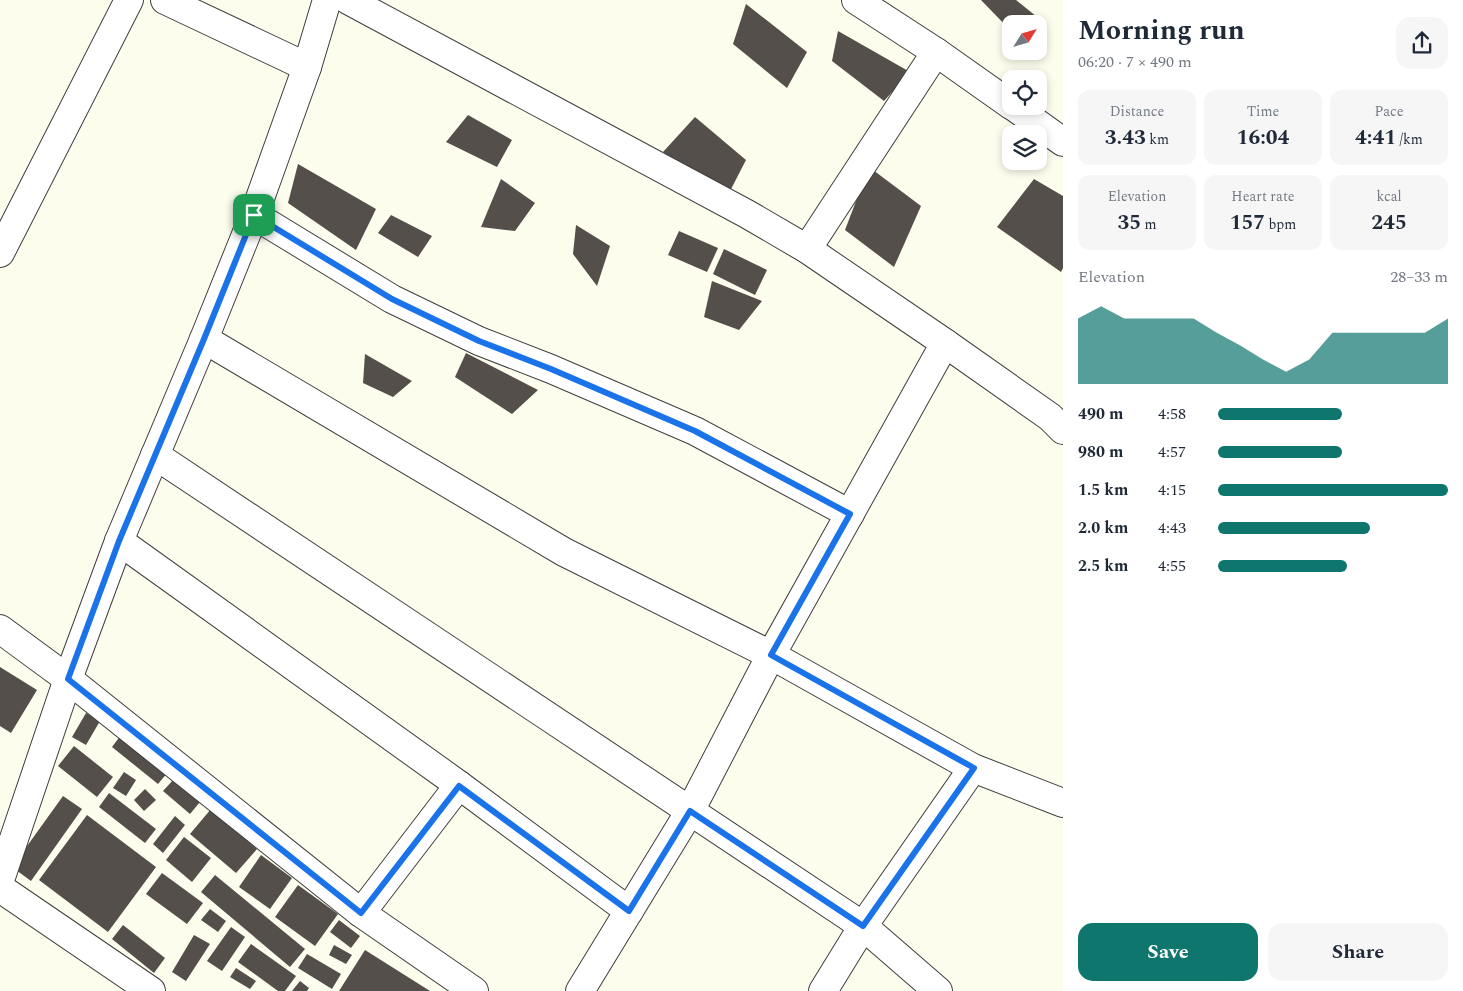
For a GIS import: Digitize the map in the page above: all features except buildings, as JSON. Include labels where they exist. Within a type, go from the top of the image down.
[{"type":"street","points":[[0,253],[129,0]]},
{"type":"street","points":[[165,0],[308,67]]},
{"type":"street","points":[[0,880],[68,679],[119,541],[254,215],[308,67],[327,0]]},
{"type":"street","points":[[348,0],[747,214],[807,249],[1050,417],[1063,430]]},
{"type":"street","points":[[856,0],[936,52],[1002,99]]},
{"type":"street","points":[[807,249],[936,52]]},
{"type":"street","points":[[1025,115],[1063,142]]},
{"type":"street","points":[[254,215],[392,299],[479,341],[551,369],[695,431],[850,514]]},
{"type":"street","points":[[204,339],[564,552],[771,655],[974,768],[1063,803]]},
{"type":"street","points":[[580,991],[690,811],[771,655],[945,343]]},
{"type":"street","points":[[156,455],[863,926],[938,991]]},
{"type":"street","points":[[119,541],[629,911]]},
{"type":"street","points":[[0,629],[68,679],[361,913],[474,991]]},
{"type":"street","points":[[823,991],[863,926],[974,768]]},
{"type":"street","points":[[361,913],[459,786]]},
{"type":"street","points":[[0,888],[151,991]]},
{"type":"route","points":[[254,215],[392,299],[479,341],[551,369],[695,431],[850,514],[771,655],[974,768],[863,926],[690,811],[629,911],[459,786],[361,913],[68,679],[119,541],[254,215]]}]
